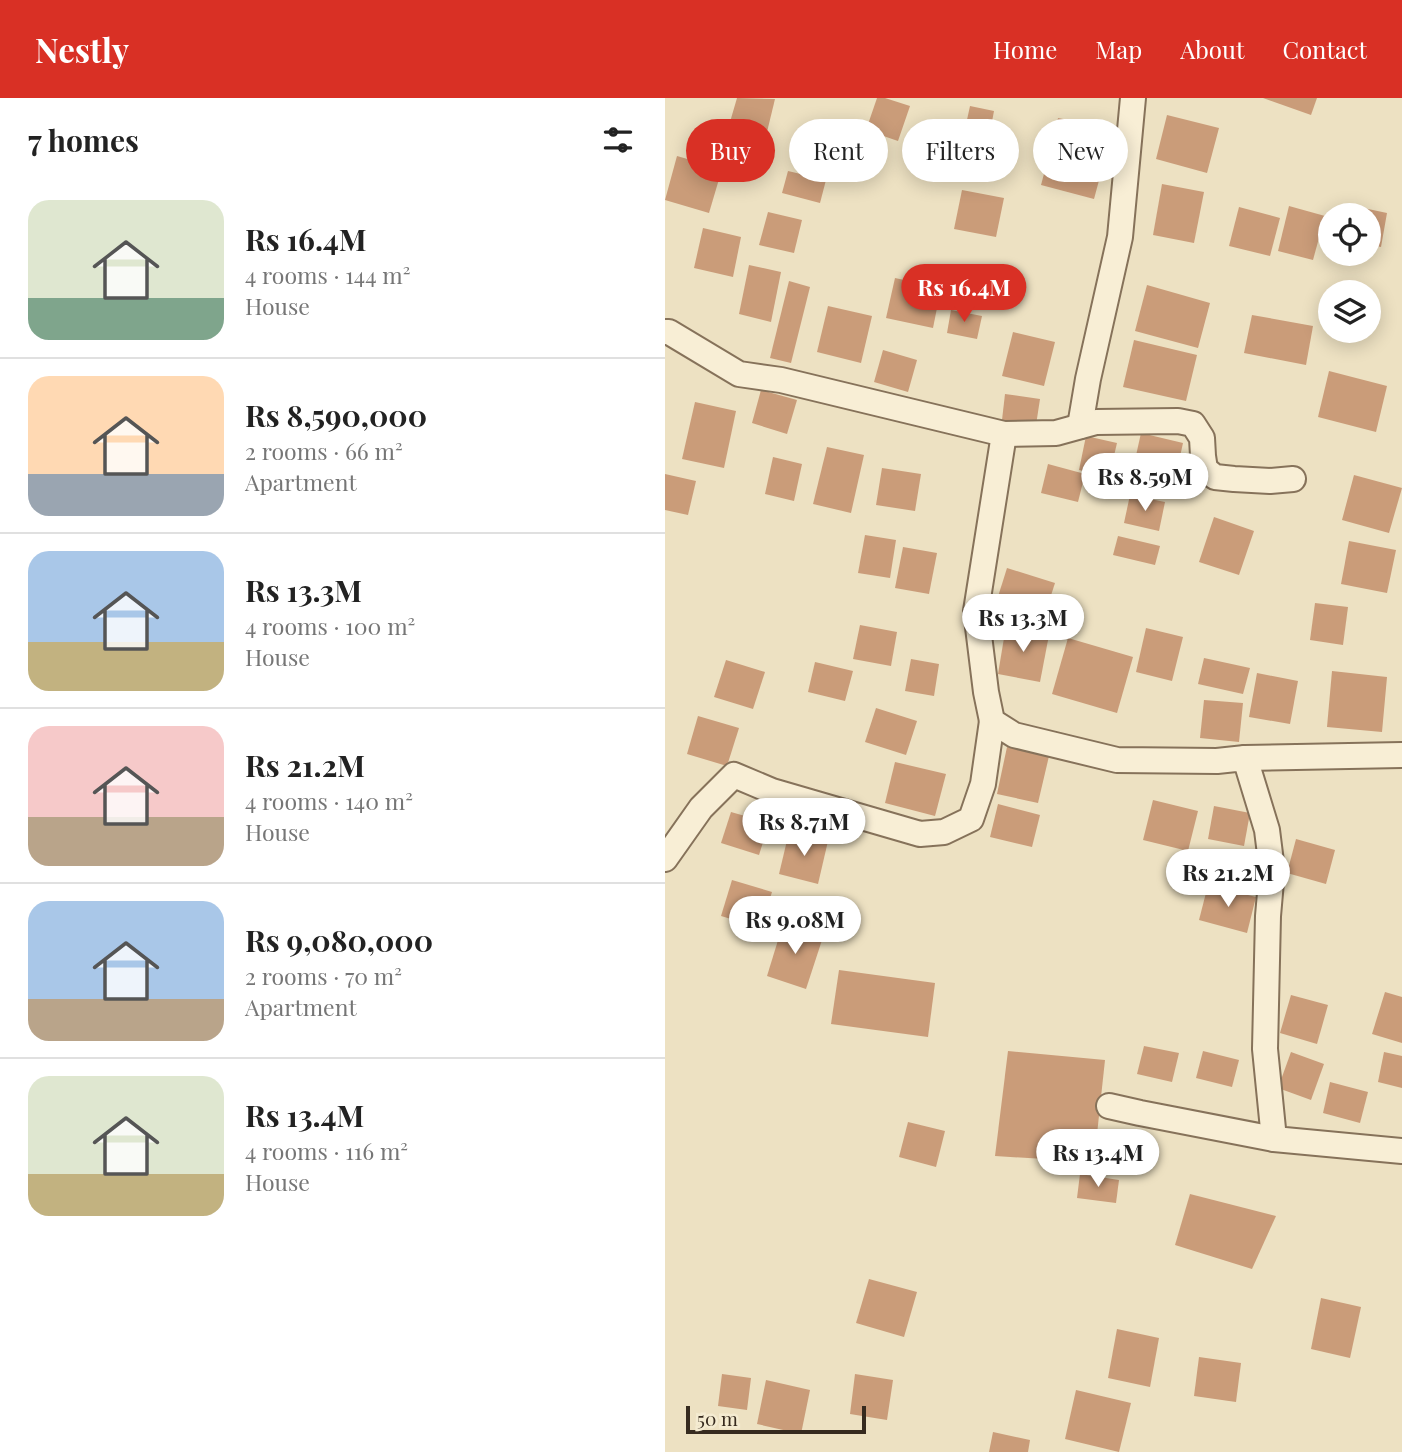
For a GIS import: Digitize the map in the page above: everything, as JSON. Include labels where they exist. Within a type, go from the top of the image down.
[{"type":"street","points":[[1080,426],[1120,237],[1133,98]]},
{"type":"street","points":[[665,332],[739,374],[781,380],[1004,434],[1056,433],[1096,422],[1178,421],[1193,424],[1202,438],[1205,469],[1215,477],[1270,481],[1293,479]]},
{"type":"street","points":[[665,859],[701,808],[734,775],[772,791],[920,834],[944,832],[971,818],[983,784],[992,721],[976,611],[1004,434]]},
{"type":"street","points":[[992,721],[1014,735],[1117,760],[1217,761],[1402,755]]},
{"type":"street","points":[[1245,758],[1267,830],[1272,870],[1268,916],[1265,1049],[1274,1139]]},
{"type":"street","points":[[1109,1105],[1151,1116],[1274,1139],[1402,1151]]},
{"type":"building","points":[[737,98],[775,99],[770,119],[731,119]]},
{"type":"building","points":[[877,98],[910,106],[906,119],[902,119],[898,141],[888,138],[888,119],[870,119]]},
{"type":"building","points":[[1263,98],[1317,98],[1311,115]]},
{"type":"building","points":[[970,106],[994,111],[992,119],[967,119]]},
{"type":"building","points":[[1167,115],[1219,128],[1207,173],[1156,159]]},
{"type":"building","points":[[677,156],[686,159],[686,182],[718,182],[709,213],[665,200]]},
{"type":"building","points":[[788,171],[789,182],[825,182],[820,203],[782,193]]},
{"type":"building","points":[[1042,182],[1099,182],[1094,199],[1041,185]]},
{"type":"building","points":[[1162,184],[1204,192],[1194,243],[1153,235]]},
{"type":"building","points":[[962,190],[1004,198],[996,237],[954,229]]},
{"type":"building","points":[[1289,206],[1318,214],[1318,242],[1313,260],[1278,251]]},
{"type":"building","points":[[1239,207],[1280,218],[1270,256],[1229,246]]},
{"type":"building","points":[[768,212],[802,220],[794,253],[759,245]]},
{"type":"building","points":[[1381,212],[1387,213],[1381,247]]},
{"type":"building","points":[[703,228],[741,237],[733,277],[694,268]]},
{"type":"building","points":[[749,265],[781,272],[771,322],[739,314]]},
{"type":"building","points":[[895,278],[941,288],[933,328],[886,318]]},
{"type":"building","points":[[789,281],[810,287],[791,363],[770,358]]},
{"type":"building","points":[[1147,285],[1210,303],[1198,348],[1135,331]]},
{"type":"building","points":[[828,306],[872,316],[861,363],[817,352]]},
{"type":"building","points":[[951,310],[982,316],[977,339],[947,333]]},
{"type":"building","points":[[1252,315],[1313,326],[1306,365],[1244,353]]},
{"type":"building","points":[[1013,332],[1055,342],[1044,386],[1002,376]]},
{"type":"building","points":[[1134,340],[1197,355],[1186,401],[1123,387]]},
{"type":"building","points":[[883,350],[917,360],[908,392],[874,382]]},
{"type":"building","points":[[1329,371],[1387,386],[1376,432],[1318,417]]},
{"type":"building","points":[[761,390],[797,400],[787,434],[752,423]]},
{"type":"building","points":[[1005,394],[1040,399],[1036,425],[1002,420]]},
{"type":"building","points":[[695,402],[736,411],[724,468],[682,459]]},
{"type":"building","points":[[1141,433],[1183,443],[1173,488],[1131,478]]},
{"type":"building","points":[[1086,436],[1117,443],[1109,477],[1079,470]]},
{"type":"building","points":[[827,447],[864,455],[851,513],[813,504]]},
{"type":"building","points":[[773,457],[802,464],[794,501],[765,494]]},
{"type":"building","points":[[1048,464],[1085,474],[1078,502],[1041,493]]},
{"type":"building","points":[[882,468],[921,474],[915,511],[876,505]]},
{"type":"building","points":[[665,474],[696,481],[688,515],[665,510]]},
{"type":"building","points":[[1354,475],[1402,488],[1389,533],[1342,520]]},
{"type":"building","points":[[1130,495],[1165,502],[1159,531],[1124,523]]},
{"type":"building","points":[[1214,517],[1254,531],[1239,575],[1199,562]]},
{"type":"building","points":[[865,535],[896,540],[890,578],[858,573]]},
{"type":"building","points":[[1118,536],[1160,546],[1155,565],[1113,555]]},
{"type":"building","points":[[1349,541],[1396,550],[1387,593],[1341,584]]},
{"type":"building","points":[[903,547],[937,553],[929,594],[895,588]]},
{"type":"building","points":[[1007,568],[1055,583],[1044,617],[996,603]]},
{"type":"building","points":[[1315,603],[1348,607],[1343,645],[1310,640]]},
{"type":"building","points":[[860,625],[897,632],[891,666],[853,659]]},
{"type":"building","points":[[1006,626],[1049,635],[1040,682],[998,674]]},
{"type":"building","points":[[1146,628],[1183,637],[1172,681],[1136,672]]},
{"type":"building","points":[[1068,638],[1133,657],[1117,713],[1052,694]]},
{"type":"building","points":[[1204,658],[1250,668],[1243,694],[1198,684]]},
{"type":"building","points":[[911,659],[939,664],[934,696],[905,691]]},
{"type":"building","points":[[726,660],[765,672],[753,709],[714,697]]},
{"type":"building","points":[[815,662],[853,671],[845,701],[808,692]]},
{"type":"building","points":[[1332,671],[1387,677],[1382,732],[1327,727]]},
{"type":"building","points":[[1257,673],[1298,681],[1290,724],[1249,717]]},
{"type":"building","points":[[1204,700],[1243,703],[1239,742],[1200,738]]},
{"type":"building","points":[[876,708],[917,721],[906,755],[865,742]]},
{"type":"building","points":[[698,716],[739,728],[727,766],[687,754]]},
{"type":"building","points":[[1007,747],[1049,756],[1038,803],[997,794]]},
{"type":"building","points":[[895,762],[946,774],[935,816],[885,803]]},
{"type":"building","points":[[1153,800],[1198,811],[1188,851],[1143,840]]},
{"type":"building","points":[[998,804],[1040,815],[1032,847],[990,837]]},
{"type":"building","points":[[1214,806],[1250,813],[1244,846],[1208,839]]},
{"type":"building","points":[[731,812],[769,823],[759,855],[721,843]]},
{"type":"building","points":[[789,832],[828,841],[818,884],[779,874]]},
{"type":"building","points":[[1296,839],[1335,850],[1326,884],[1287,873]]},
{"type":"building","points":[[732,880],[772,892],[761,928],[721,916]]},
{"type":"building","points":[[1208,885],[1256,897],[1247,933],[1199,920]]},
{"type":"building","points":[[783,924],[823,937],[806,989],[767,976]]},
{"type":"building","points":[[839,970],[935,983],[928,1037],[831,1024]]},
{"type":"building","points":[[1385,992],[1402,997],[1402,1043],[1372,1034]]},
{"type":"building","points":[[1291,995],[1328,1005],[1317,1044],[1280,1033]]},
{"type":"building","points":[[1144,1046],[1179,1053],[1172,1082],[1137,1074]]},
{"type":"building","points":[[1008,1051],[1105,1060],[1094,1162],[995,1156]]},
{"type":"building","points":[[1203,1051],[1239,1060],[1232,1087],[1196,1078]]},
{"type":"building","points":[[1291,1052],[1324,1064],[1311,1100],[1278,1088]]},
{"type":"building","points":[[1384,1052],[1402,1056],[1402,1088],[1378,1082]]},
{"type":"building","points":[[1330,1082],[1368,1092],[1360,1123],[1323,1113]]},
{"type":"building","points":[[908,1122],[945,1131],[936,1167],[899,1157]]},
{"type":"building","points":[[1080,1174],[1119,1180],[1116,1203],[1077,1198]]},
{"type":"building","points":[[1190,1194],[1276,1216],[1252,1269],[1175,1245]]},
{"type":"building","points":[[869,1279],[917,1292],[904,1337],[856,1323]]},
{"type":"building","points":[[1321,1298],[1361,1307],[1350,1358],[1311,1349]]},
{"type":"building","points":[[1117,1329],[1159,1338],[1150,1387],[1108,1378]]},
{"type":"building","points":[[1199,1357],[1241,1363],[1236,1402],[1194,1396]]},
{"type":"building","points":[[722,1374],[751,1378],[747,1410],[718,1406]]},
{"type":"building","points":[[855,1374],[893,1380],[887,1420],[850,1414]]},
{"type":"building","points":[[766,1380],[810,1390],[801,1434],[757,1424]]},
{"type":"building","points":[[1076,1390],[1131,1403],[1119,1452],[1065,1439]]},
{"type":"building","points":[[993,1432],[1030,1440],[1028,1452],[989,1452]]}]
